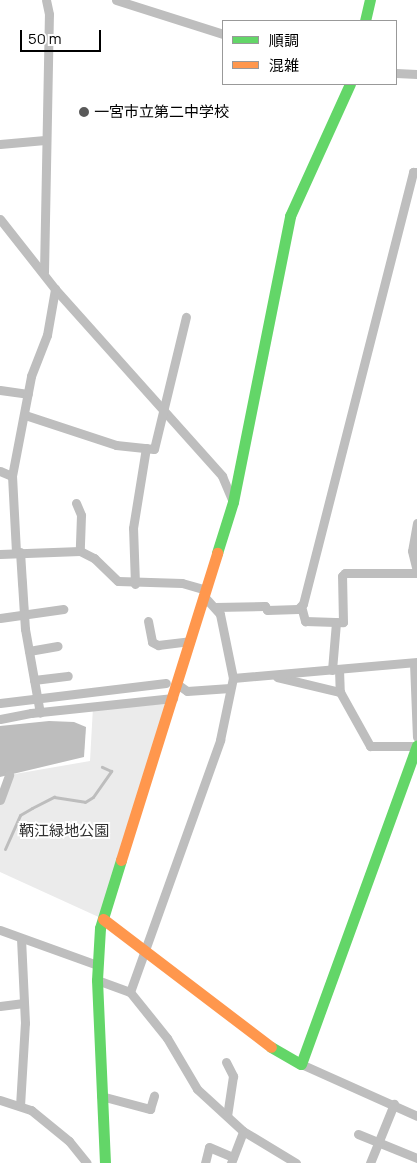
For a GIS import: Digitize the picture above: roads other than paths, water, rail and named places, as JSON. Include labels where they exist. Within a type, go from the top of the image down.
[{"type":"street","points":[[44,272],[44,140],[48,14],[46,0]]},
{"type":"street","points":[[116,0],[222,34]]},
{"type":"street","points":[[365,20],[370,0]]},
{"type":"street","points":[[397,73],[417,74]]},
{"type":"street","points":[[105,1163],[97,980],[103,919],[173,698],[172,683],[190,642],[233,502],[290,216],[350,85]]},
{"type":"street","points":[[0,144],[44,140]]},
{"type":"street","points":[[417,172],[413,172],[301,606],[305,622],[343,622],[342,576],[345,573],[417,572],[412,551],[417,523]]},
{"type":"street","points":[[0,219],[56,289],[222,476],[233,502]]},
{"type":"street","points":[[40,712],[24,614],[12,476],[31,376],[47,336],[56,289]]},
{"type":"street","points":[[25,415],[116,445],[154,449],[165,412],[186,317]]},
{"type":"street","points":[[0,390],[28,394]]},
{"type":"street","points":[[136,584],[133,528],[146,448]]},
{"type":"street","points":[[0,472],[12,476]]},
{"type":"street","points":[[76,503],[81,515],[80,551]]},
{"type":"street","points":[[0,554],[80,551],[94,558],[118,582],[136,584],[182,583],[205,593],[220,614],[233,678],[220,740],[130,992]]},
{"type":"street","points":[[215,607],[265,606],[267,610],[298,609],[301,606]]},
{"type":"street","points":[[0,618],[63,609]]},
{"type":"street","points":[[148,621],[152,642],[158,644],[190,642]]},
{"type":"street","points":[[301,1064],[417,745],[370,746],[340,692],[335,670],[336,622]]},
{"type":"street","points":[[29,651],[58,646]]},
{"type":"street","points":[[233,678],[275,676],[415,662],[417,737]]},
{"type":"street","points":[[34,680],[68,676]]},
{"type":"street","points":[[275,676],[340,692]]},
{"type":"street","points":[[0,703],[172,683],[187,691],[230,688]]},
{"type":"street","points":[[0,720],[40,712],[173,698]]},
{"type":"street","points":[[0,800],[10,775]]},
{"type":"street","points":[[103,919],[145,949],[286,1058],[394,1104],[417,1116]]},
{"type":"street","points":[[0,930],[97,965]]},
{"type":"street","points":[[20,1106],[25,1051],[21,938]]},
{"type":"street","points":[[97,980],[130,992],[167,1038],[197,1089],[243,1131],[296,1163]]},
{"type":"street","points":[[0,1006],[24,1003]]},
{"type":"street","points":[[226,1062],[233,1076],[227,1116]]},
{"type":"street","points":[[102,1096],[150,1109],[154,1096]]},
{"type":"street","points":[[0,1100],[31,1110],[69,1141],[87,1163]]},
{"type":"street","points":[[370,1163],[394,1104]]},
{"type":"street","points":[[205,1163],[209,1147],[232,1160],[243,1131]]},
{"type":"street","points":[[358,1134],[417,1158]]},
{"type":"waterway","points":[[5,849],[20,815],[54,797],[85,802],[93,797],[111,771],[102,767]]},
{"type":"place","name":"一宮市立第二中学校","points":[[84,112]]},
{"type":"park label","name":"鞆江緑地公園","points":[[64,831]]}]
